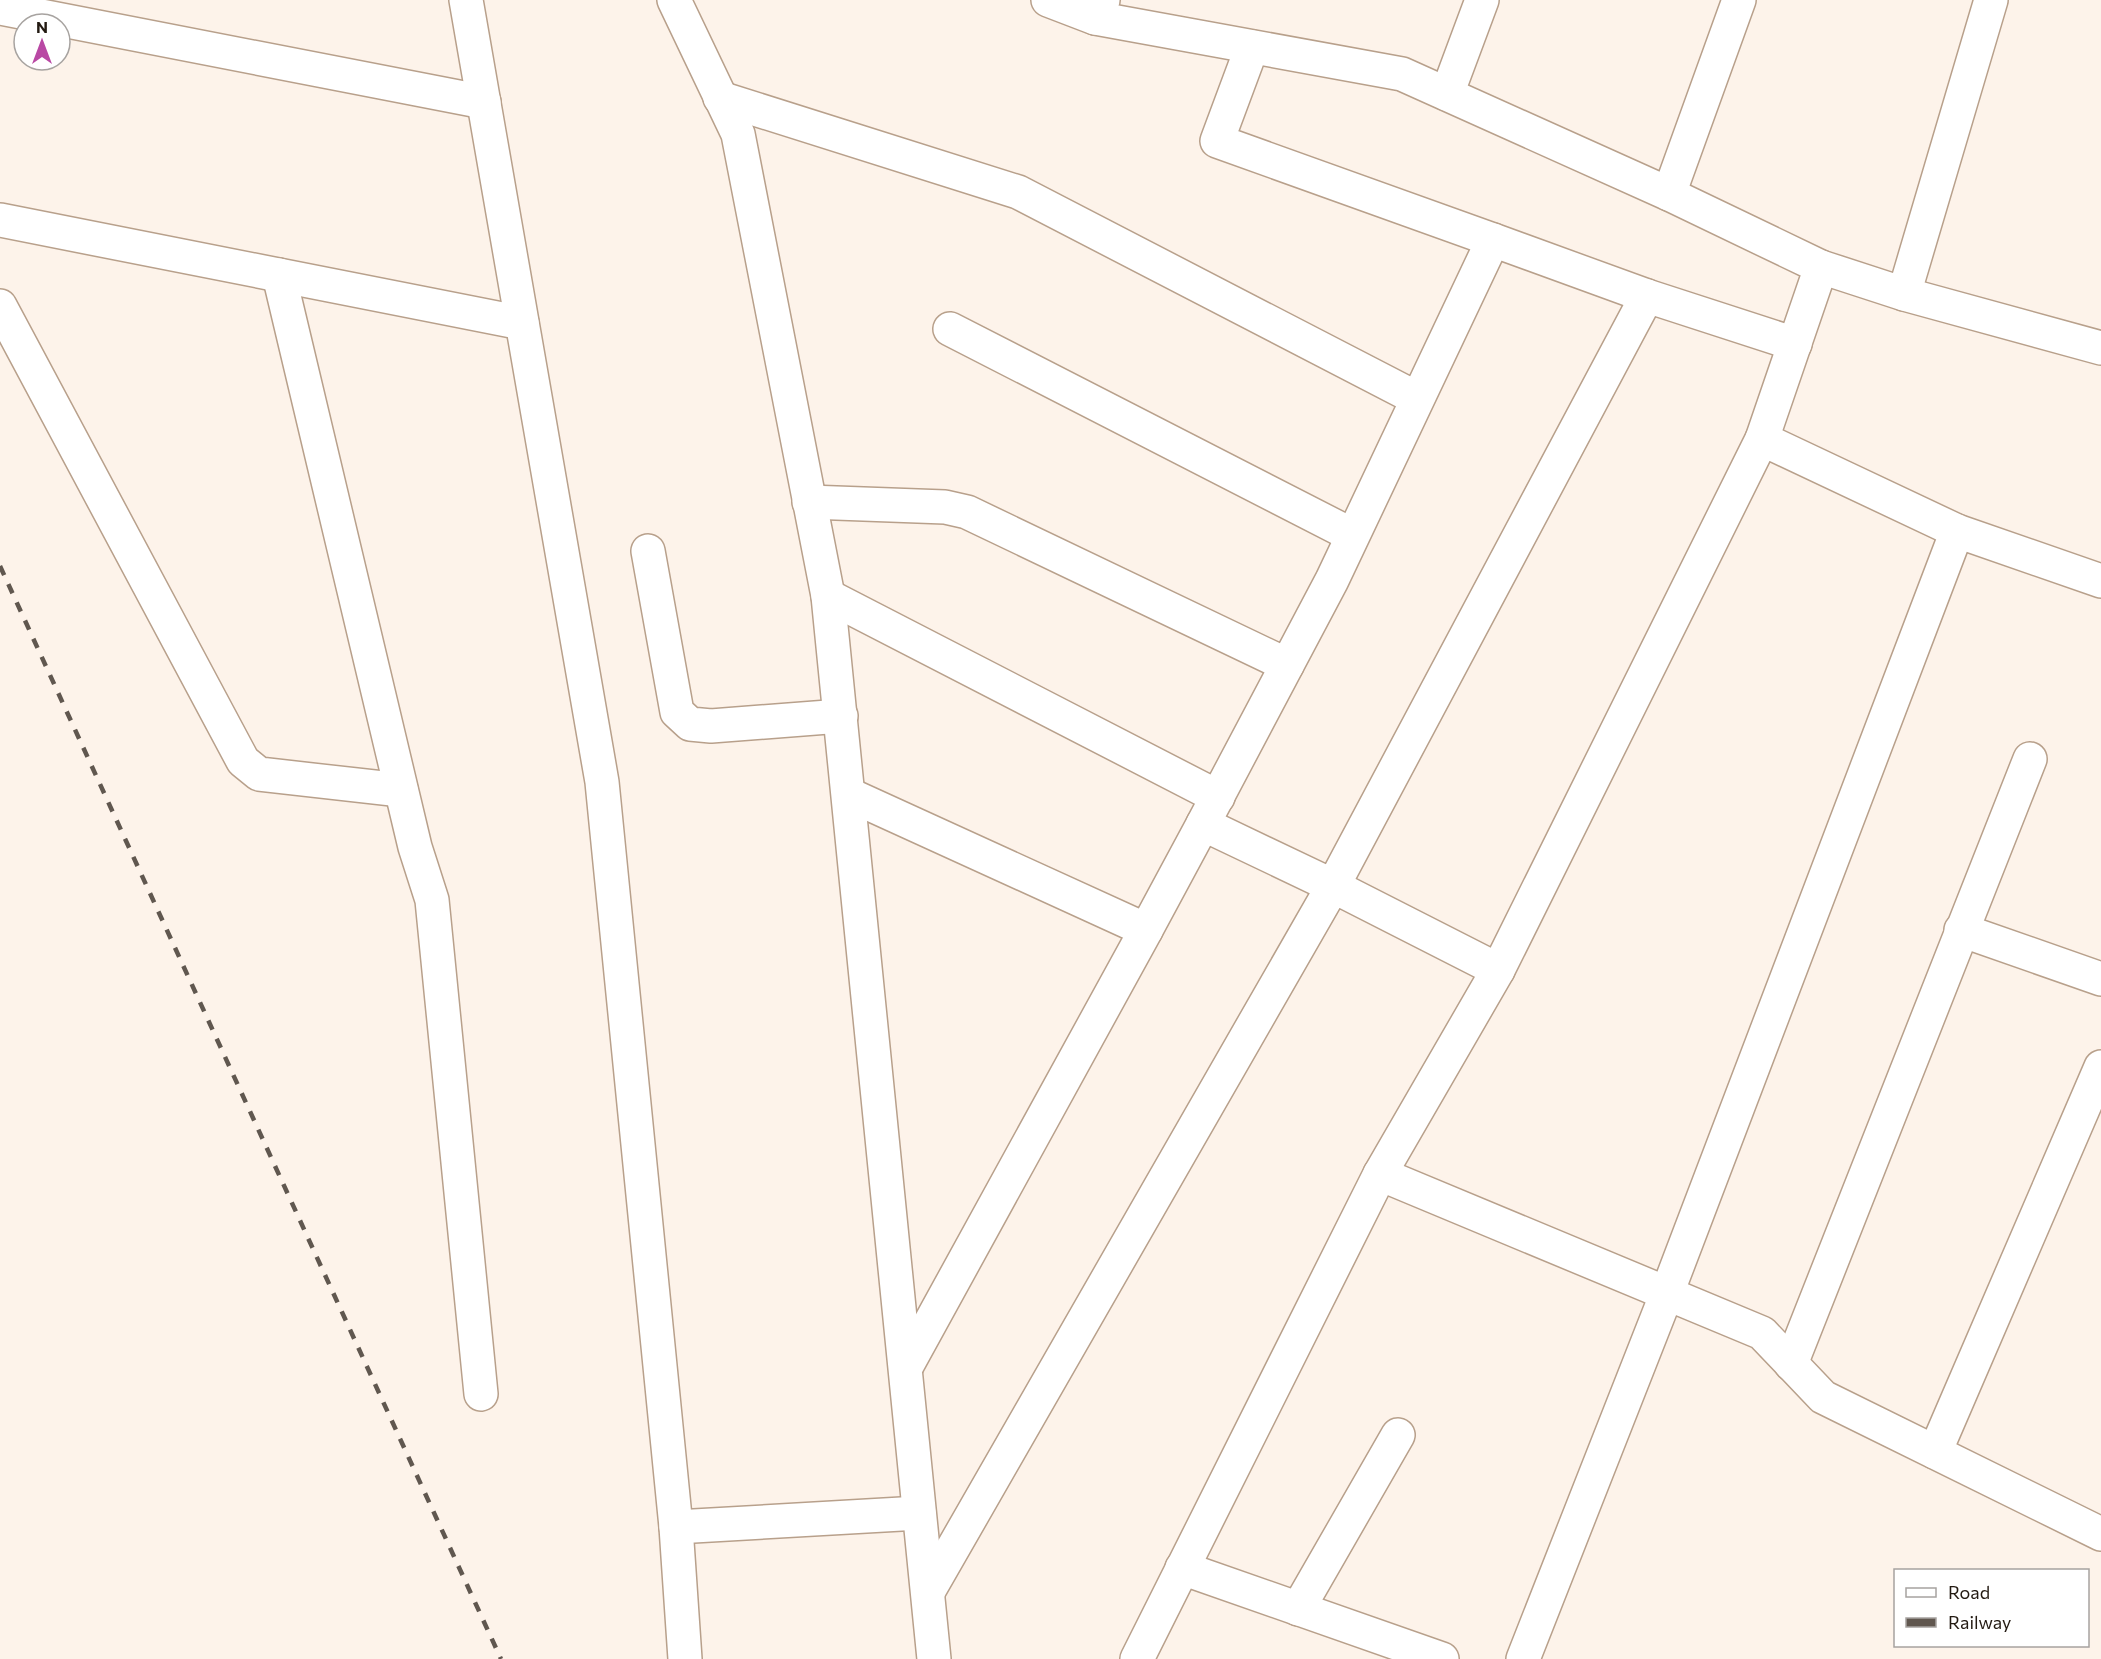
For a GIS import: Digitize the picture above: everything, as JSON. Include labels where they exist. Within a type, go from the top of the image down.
[{"type":"street","points":[[466,0],[602,782],[676,1527],[685,1659]]},
{"type":"street","points":[[674,0],[738,134],[828,596],[919,1512],[929,1590],[934,1659]]},
{"type":"street","points":[[1048,0],[1099,9],[1252,46],[1402,74],[1669,194],[1821,267],[1904,294],[2101,348]]},
{"type":"street","points":[[1447,94],[1482,0]]},
{"type":"street","points":[[1669,194],[1739,0]]},
{"type":"street","points":[[1904,294],[1991,0]]},
{"type":"street","points":[[0,8],[484,102]]},
{"type":"street","points":[[1252,46],[1217,141],[1647,296],[1795,344]]},
{"type":"street","points":[[720,98],[1018,192],[1416,398]]},
{"type":"street","points":[[0,220],[522,323]]},
{"type":"street","points":[[906,1367],[1211,811],[1353,535],[1416,398],[1493,240]]},
{"type":"street","points":[[1137,1659],[1380,1174],[1498,970],[1762,439],[1821,267]]},
{"type":"street","points":[[279,275],[401,790],[432,900],[481,1394]]},
{"type":"street","points":[[929,1590],[1333,886],[1647,296]]},
{"type":"street","points":[[0,306],[243,761],[259,774],[401,790]]},
{"type":"street","points":[[950,329],[1353,535]]},
{"type":"street","points":[[1762,439],[1957,531],[2101,580]]},
{"type":"street","points":[[809,502],[945,507],[967,512],[1287,664]]},
{"type":"street","points":[[1523,1659],[1666,1293],[1957,531]]},
{"type":"street","points":[[648,550],[677,712],[690,724],[711,726],[841,716]]},
{"type":"street","points":[[828,596],[1211,811],[1333,886],[1498,970]]},
{"type":"street","points":[[1791,1364],[2030,759]]},
{"type":"street","points":[[849,795],[1146,930]]},
{"type":"street","points":[[1961,930],[2101,979]]},
{"type":"street","points":[[1935,1452],[2101,1067]]},
{"type":"street","points":[[1380,1174],[1762,1334],[1823,1397],[2101,1534]]},
{"type":"street","points":[[1298,1609],[1398,1435]]},
{"type":"street","points":[[676,1527],[919,1512]]},
{"type":"street","points":[[1182,1568],[1442,1659]]},
{"type":"railway","points":[[0,566],[501,1659]]}]
